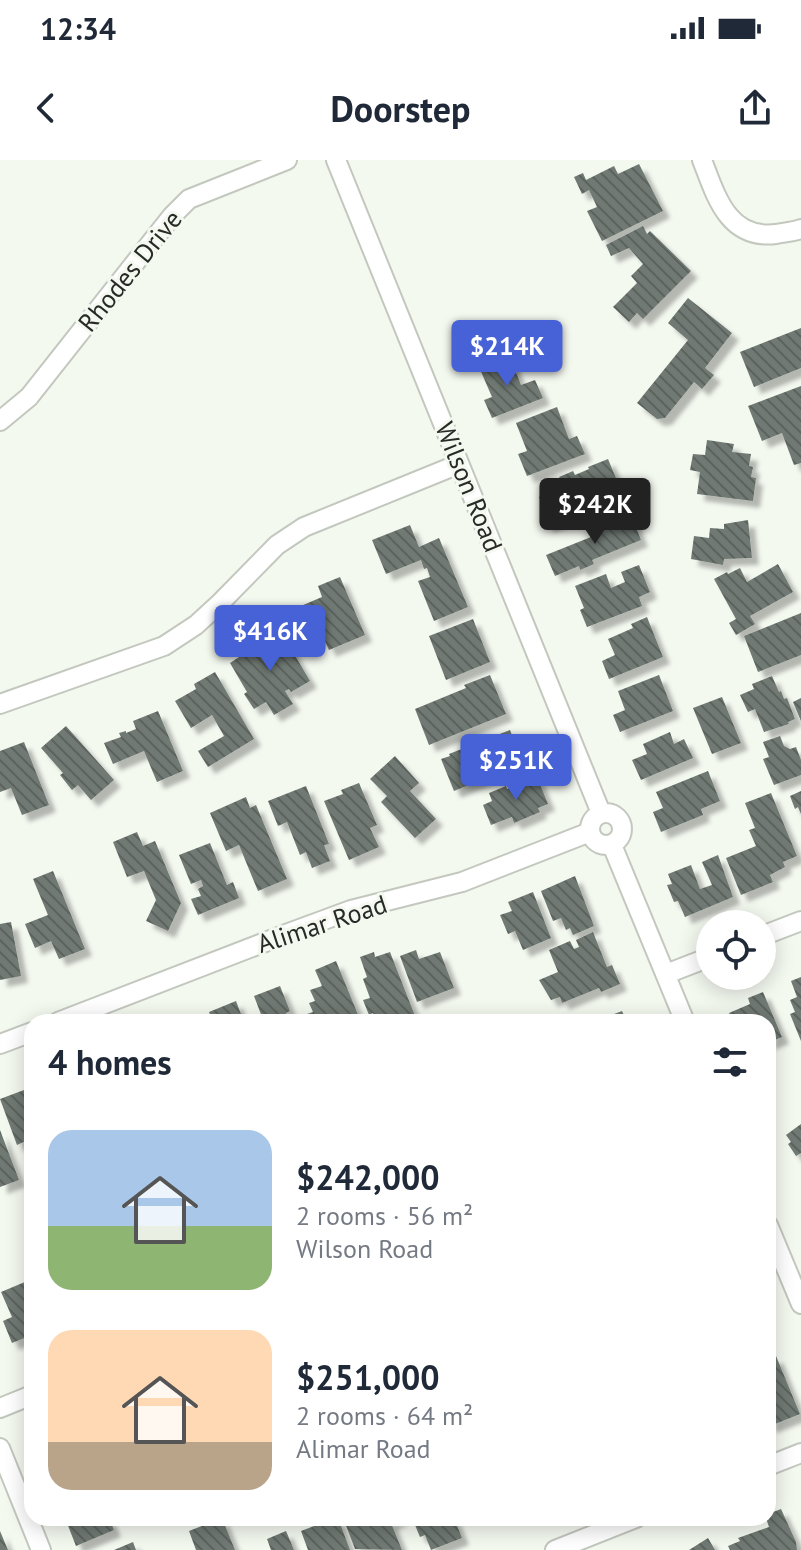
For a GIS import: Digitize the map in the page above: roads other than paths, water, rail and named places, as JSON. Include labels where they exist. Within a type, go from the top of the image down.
[{"type":"street","name":"Rhodes Drive","points":[[0,421],[29,397],[172,216],[189,199],[287,160]]},
{"type":"street","name":"Wilson Road","points":[[336,160],[601,813]]},
{"type":"street","points":[[702,160],[719,204],[731,220],[749,233],[769,235],[801,229]]},
{"type":"street","points":[[0,704],[164,646],[196,625],[277,545],[304,527],[459,464]]},
{"type":"street","points":[[601,813],[612,814],[622,826],[621,837],[612,845],[601,845],[590,832],[591,821],[601,813]]},
{"type":"street","name":"Alimar Road","points":[[79,1014],[351,910],[462,882],[590,832]]},
{"type":"street","points":[[612,845],[682,1014]]},
{"type":"street","points":[[776,931],[801,921]]},
{"type":"street","points":[[666,974],[696,962]]},
{"type":"street","points":[[0,1044],[24,1035]]},
{"type":"street","points":[[776,1243],[800,1298]]},
{"type":"street","points":[[0,1408],[24,1398]]},
{"type":"street","points":[[0,1448],[24,1508]]},
{"type":"street","points":[[776,1463],[801,1453]]},
{"type":"street","points":[[31,1526],[41,1550]]},
{"type":"street","points":[[555,1550],[616,1526]]}]
